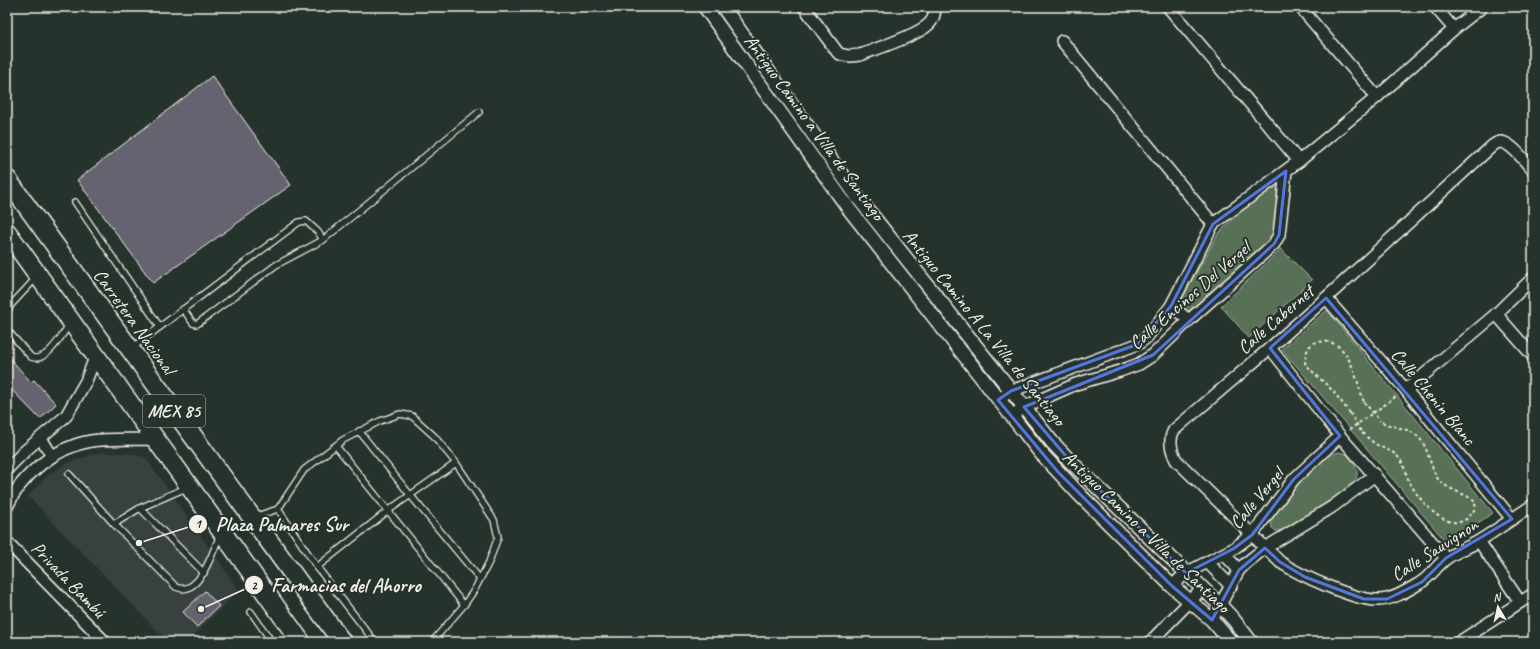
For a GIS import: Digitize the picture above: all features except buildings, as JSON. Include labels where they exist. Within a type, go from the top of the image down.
[{"type":"highway","name":"Carretera Nacional","points":[[7,179],[342,642]]},
{"type":"highway","name":"MEX 85","points":[[7,232],[72,321],[296,638]]},
{"type":"street","name":"Antiguo Camino a Villa de Santiago","points":[[705,7],[849,209],[998,400],[1058,472],[1172,586],[1212,620],[1231,642]]},
{"type":"street","name":"Antiguo Camino A La Villa de Santiago","points":[[724,7],[859,199],[1052,442],[1220,605],[1251,642]]},
{"type":"street","points":[[804,7],[838,53],[843,56],[860,55],[923,29],[933,19],[935,10]]},
{"type":"street","points":[[1168,7],[1299,161]]},
{"type":"street","points":[[1300,7],[1376,97]]},
{"type":"street","points":[[1435,7],[1454,29]]},
{"type":"street","name":"Calle Encinos Del Vergel","points":[[998,400],[1011,391],[1138,344],[1146,338],[1171,306],[1213,224],[1299,161],[1482,7]]},
{"type":"street","points":[[1062,41],[1213,224]]},
{"type":"street","name":"Calle Cabernet","points":[[1252,535],[1176,460],[1171,450],[1171,435],[1174,430],[1326,298],[1494,144],[1501,142],[1513,149],[1533,170]]},
{"type":"street","name":"Calle Encinos Del Vergel","points":[[1012,416],[1024,407],[1076,384],[1139,364],[1153,355],[1189,320],[1274,244],[1279,235],[1286,171]]},
{"type":"street","points":[[1406,390],[1496,314],[1533,278]]},
{"type":"street","name":"Calle Chenin Blanc","points":[[1326,298],[1406,390],[1512,519]]},
{"type":"street","points":[[1171,306],[1189,320]]},
{"type":"street","points":[[1496,314],[1533,356]]},
{"type":"street","points":[[1270,348],[1340,436],[1446,558]]},
{"type":"street","points":[[7,469],[26,450],[66,416],[86,381],[96,355]]},
{"type":"street","name":"Calle Vergel","points":[[1172,586],[1186,573],[1233,550],[1252,535],[1294,479],[1340,436]]},
{"type":"street","points":[[41,438],[52,456]]},
{"type":"street","points":[[7,507],[11,498],[23,482],[36,469],[52,456],[70,447],[90,442],[155,440]]},
{"type":"street","name":"Calle Vergel","points":[[1212,620],[1239,570],[1265,548],[1332,507],[1375,475]]},
{"type":"street","name":"Calle Sauvignon","points":[[1252,535],[1280,562],[1291,570],[1305,577],[1359,597],[1378,600],[1387,599],[1422,582],[1431,575],[1446,558],[1479,541],[1533,505]]},
{"type":"street","points":[[1479,541],[1520,602]]},
{"type":"street","name":"Privada Bambú","points":[[7,542],[105,642]]},
{"type":"street","points":[[1224,554],[1239,570]]},
{"type":"street","points":[[1208,563],[1231,586]]},
{"type":"street","points":[[1150,642],[1203,588]]},
{"type":"street","points":[[1459,642],[1533,594]]},
{"type":"lane","points":[[183,309],[193,323],[197,324],[276,265],[323,240],[478,112]]},
{"type":"lane","points":[[75,202],[160,327]]},
{"type":"lane","points":[[130,349],[299,222],[306,220],[318,232],[323,240]]},
{"type":"lane","points":[[7,313],[12,305],[38,276]]},
{"type":"lane","points":[[7,327],[8,331],[31,357],[40,359],[47,354],[72,321]]},
{"type":"lane","points":[[252,518],[278,509],[304,470],[359,431],[400,414],[412,416],[434,436],[456,463],[494,520],[498,537],[494,550],[480,579],[464,605],[432,642]]},
{"type":"lane","points":[[359,431],[410,496],[480,579]]},
{"type":"lane","points":[[336,446],[464,605]]},
{"type":"lane","points":[[316,567],[389,510],[456,463]]},
{"type":"lane","points":[[69,474],[114,524],[176,587],[185,589],[190,588],[204,574],[221,533]]},
{"type":"lane","points":[[114,524],[140,508],[188,487]]},
{"type":"lane","points":[[140,508],[204,574]]},
{"type":"lane","points":[[278,509],[316,567],[375,642]]},
{"type":"lane","points":[[251,612],[272,642]]},
{"type":"path","points":[[1328,341],[1339,348],[1350,359],[1364,402],[1380,421],[1388,426],[1413,433],[1422,442],[1438,480],[1473,499],[1476,508],[1470,516],[1463,521],[1444,520],[1421,499],[1409,480],[1405,467],[1398,457],[1374,443],[1362,433],[1334,391],[1305,363],[1306,352],[1310,345],[1317,342],[1328,341]]},
{"type":"path","points":[[1340,436],[1406,390]]},
{"type":"highlighted area","points":[[1286,171],[1279,235],[1274,244],[1153,355],[1024,407],[1071,462],[1186,573],[1233,549],[1252,535],[1294,479],[1340,436],[1270,348],[1326,298],[1512,519],[1446,558],[1422,582],[1387,599],[1364,599],[1305,577],[1280,562],[1265,548],[1239,570],[1212,620],[1172,586],[1058,472],[998,400],[1011,391],[1138,344],[1171,306],[1213,224]]},
{"type":"shaded area","points":[[98,453],[126,453],[145,457],[239,590],[187,642],[168,642],[28,496],[47,476],[68,463]]},
{"type":"green space","points":[[1280,186],[1277,221],[1271,240],[1191,311],[1187,312],[1180,307],[1179,303],[1218,234],[1239,212],[1272,189]]},
{"type":"green space","points":[[1281,249],[1312,280],[1249,338],[1221,306]]},
{"type":"green space","points":[[1327,310],[1493,513],[1447,543],[1282,349]]},
{"type":"green space","points":[[1339,452],[1346,454],[1356,467],[1357,474],[1354,482],[1312,514],[1283,530],[1276,531],[1272,528],[1270,519],[1301,480],[1320,462]]},
{"type":"place","name":"Plaza Palmares Sur","points":[[139,543]]},
{"type":"place","name":"Farmacias del Ahorro","points":[[201,609]]}]
